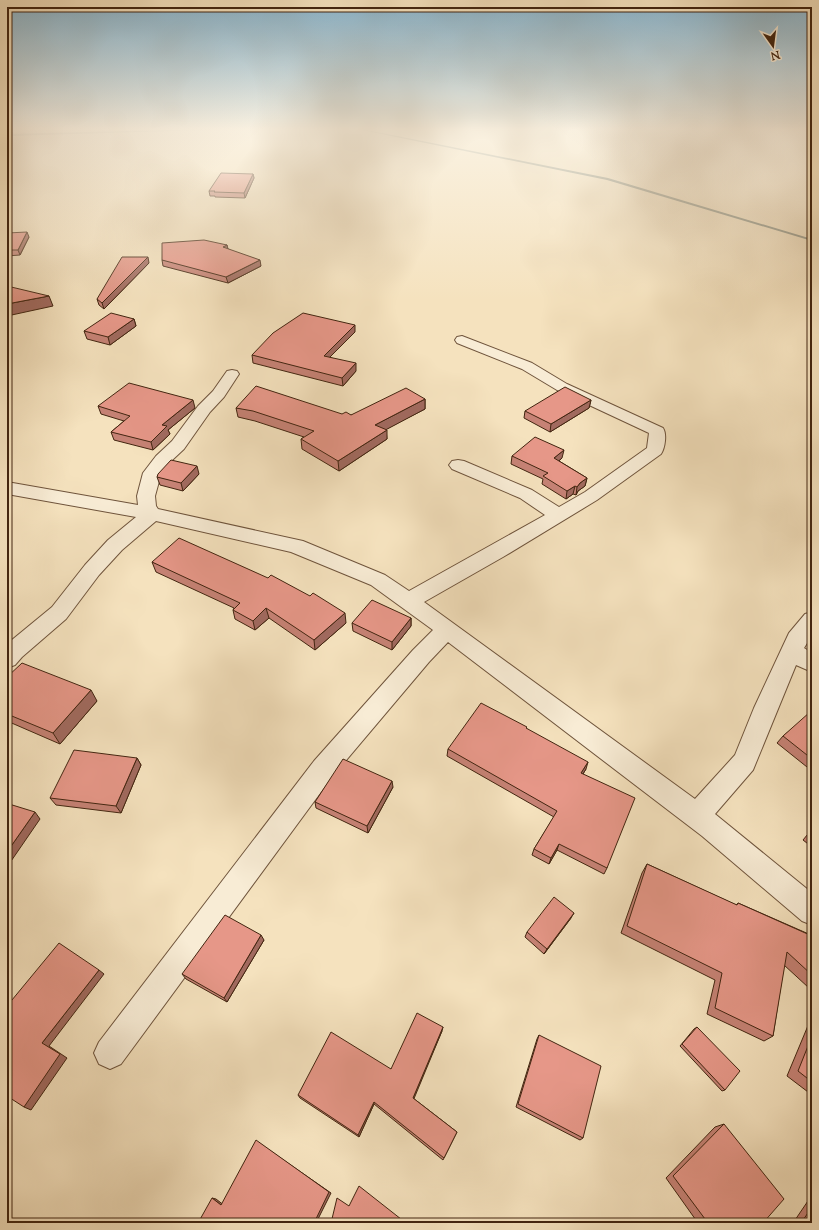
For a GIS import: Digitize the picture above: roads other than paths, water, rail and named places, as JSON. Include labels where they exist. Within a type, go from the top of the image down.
[{"type":"street","points":[[408,601],[591,496],[656,450],[657,431],[562,387],[527,366],[462,340]]},
{"type":"street","points":[[152,514],[147,506],[146,496],[152,473],[162,460],[178,445],[204,409],[219,394],[232,374]]},
{"type":"street","points":[[458,465],[526,494],[558,515]]},
{"type":"street","points":[[7,488],[152,514],[296,546],[378,580],[447,629],[697,816],[812,912]]},
{"type":"street","points":[[7,659],[14,651],[59,613],[92,570],[110,550],[152,514]]},
{"type":"street","points":[[697,816],[744,762],[796,639],[812,620]]},
{"type":"street","points":[[110,1053],[323,769],[421,656],[447,629]]},
{"type":"street","points":[[791,652],[812,663]]},
{"type":"waterway","points":[[629,185],[812,240]]}]
